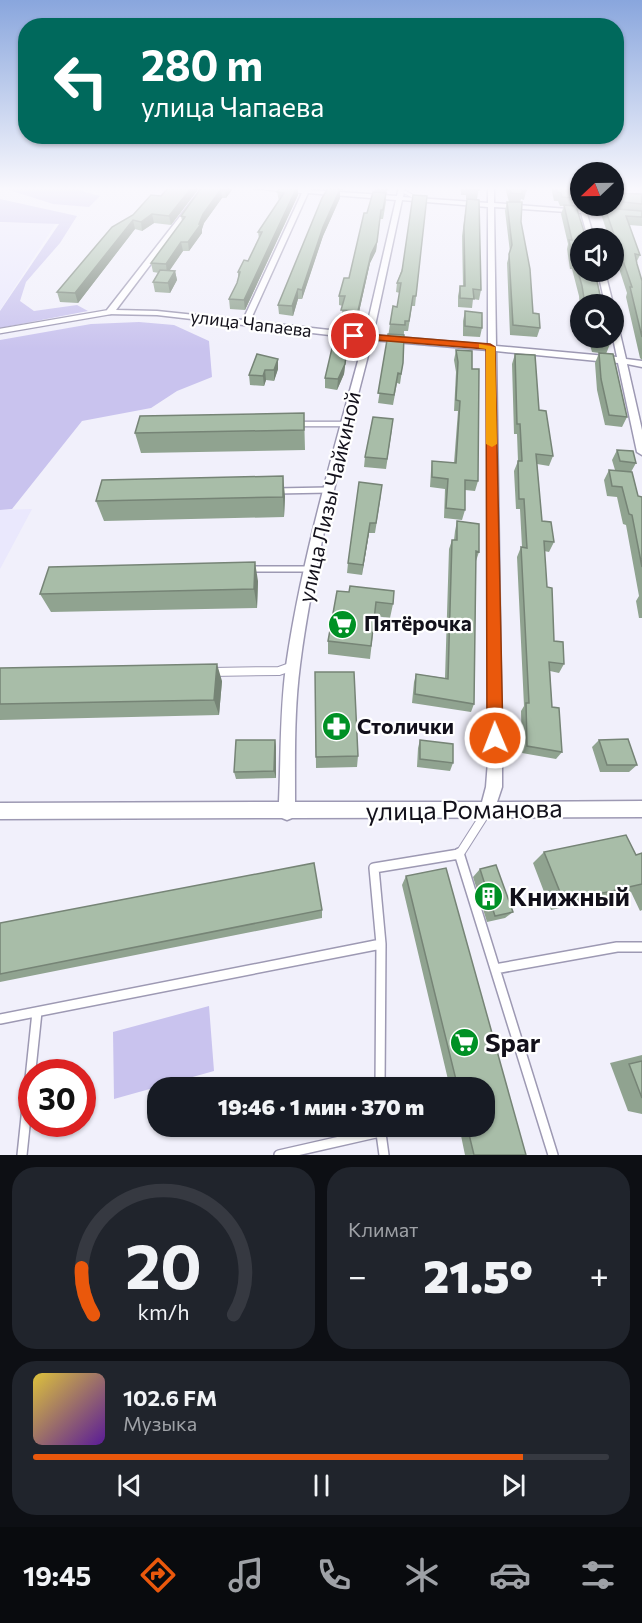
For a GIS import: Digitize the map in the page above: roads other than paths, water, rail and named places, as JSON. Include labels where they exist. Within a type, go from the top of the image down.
[{"type":"street","points":[[110,312],[165,241]]},
{"type":"street","points":[[245,324],[283,241]]},
{"type":"street","name":"улица Лизы Чайкиной","points":[[287,812],[294,665],[310,569],[369,337],[390,241]]},
{"type":"street","points":[[487,810],[494,787],[495,761],[490,241]]},
{"type":"street","name":"улица Чапаева","points":[[110,312],[157,313],[642,364]]},
{"type":"street","points":[[618,348],[642,452]]},
{"type":"street","name":"улица Романова","points":[[0,811],[287,812],[642,808]]},
{"type":"lane","points":[[0,331],[110,312]]},
{"type":"lane","points":[[292,424],[347,424]]},
{"type":"lane","points":[[271,490],[329,490]]},
{"type":"lane","points":[[245,569],[310,569]]},
{"type":"lane","points":[[198,672],[279,670],[294,665]]},
{"type":"lane","points":[[380,1077],[381,944],[374,868],[459,854],[487,810]]},
{"type":"lane","points":[[459,854],[553,1155]]},
{"type":"lane","points":[[0,1019],[381,944]]},
{"type":"lane","points":[[495,969],[617,947],[642,947]]},
{"type":"lane","points":[[22,1155],[37,1012]]},
{"type":"lane","points":[[279,1155],[349,1137]]},
{"type":"lane","points":[[381,1137],[384,1155]]},
{"type":"place","name":"Пятёрочка","points":[[343,624]]},
{"type":"place","name":"Столички","points":[[336,727]]},
{"type":"place","name":"Книжный","points":[[488,897]]},
{"type":"place","name":"Spar","points":[[464,1043]]}]
